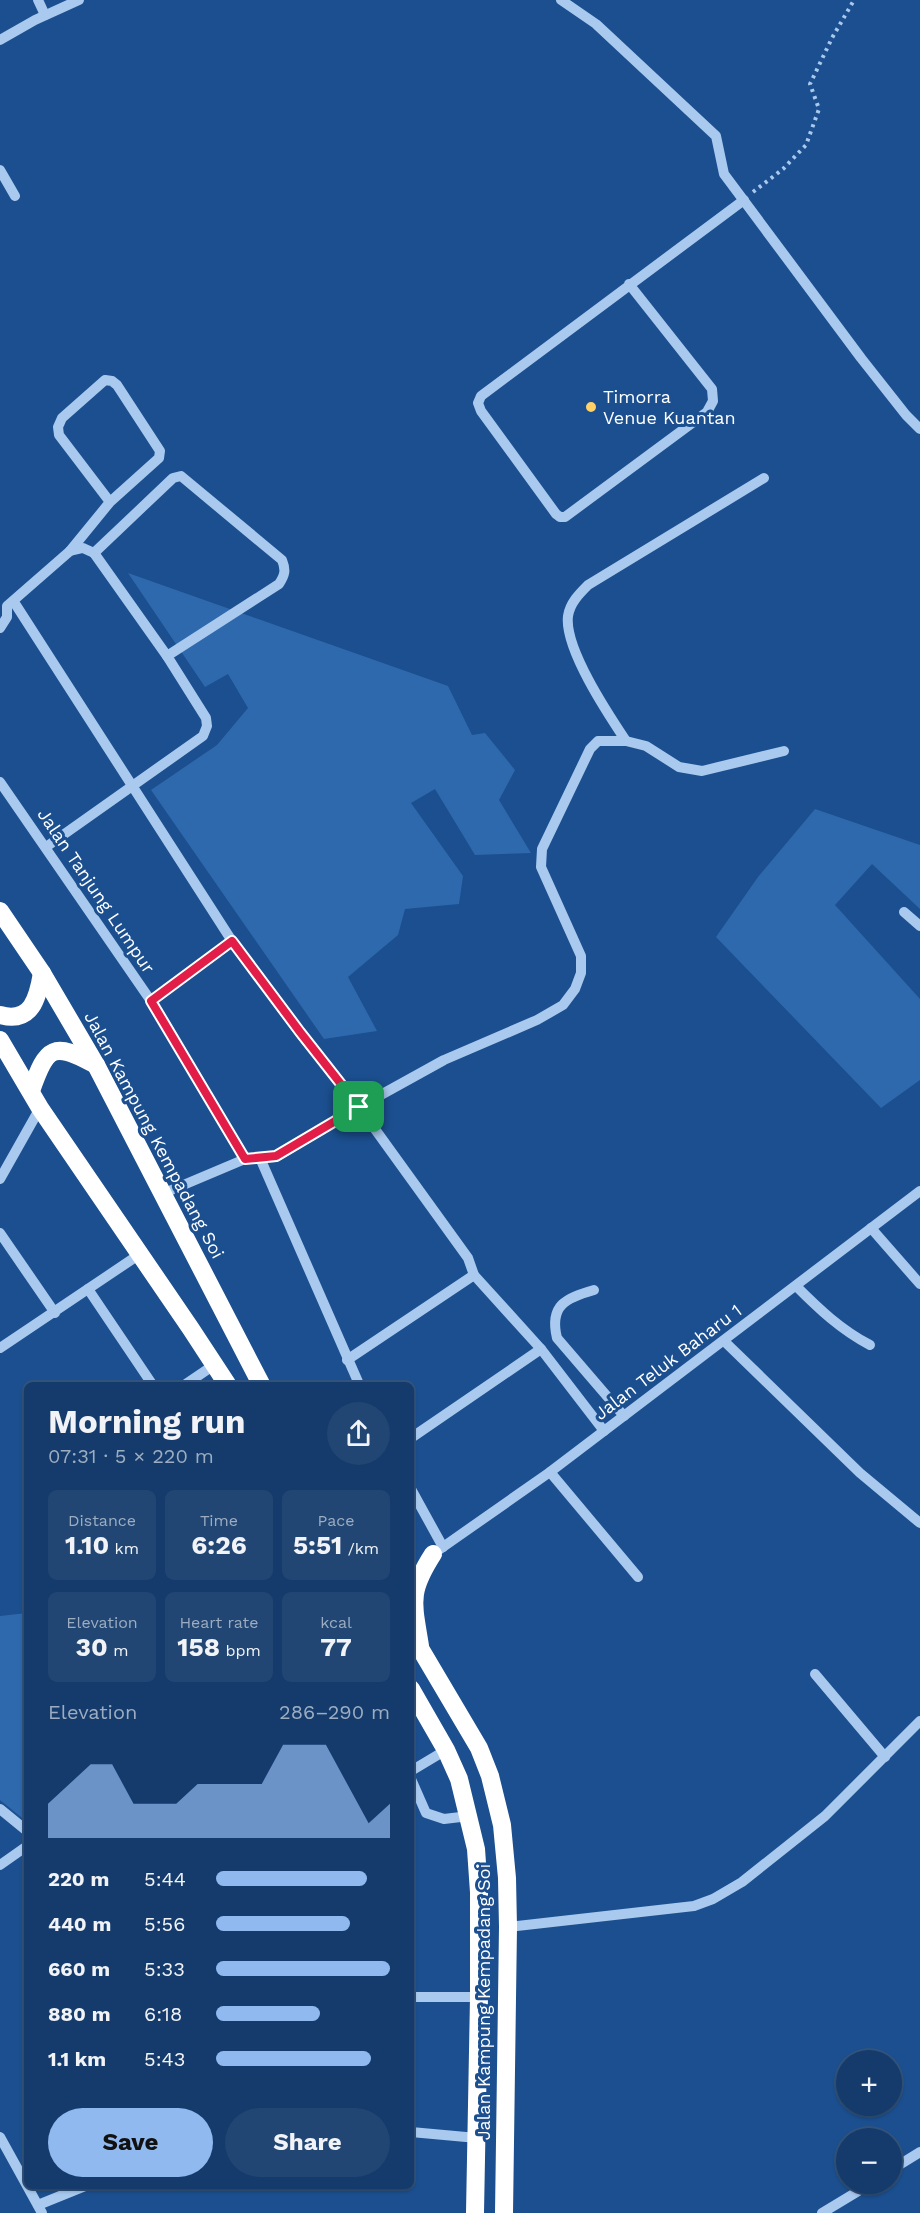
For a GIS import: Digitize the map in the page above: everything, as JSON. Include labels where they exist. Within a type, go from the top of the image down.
[{"type":"highway","name":"Jalan Kampung Kempadang Soi","points":[[0,911],[42,973],[96,1065],[260,1382]]},
{"type":"highway","points":[[0,1015],[17,1016],[32,1007],[39,990],[42,973]]},
{"type":"highway","points":[[0,1041],[32,1091],[40,1108],[226,1382]]},
{"type":"highway","points":[[32,1091],[42,1062],[52,1052],[66,1050],[96,1065]]},
{"type":"highway","points":[[414,1557],[438,1550]]},
{"type":"highway","points":[[415,1640],[414,1593],[419,1576],[438,1550]]},
{"type":"highway","name":"Jalan Kampung Kempadang Soi","points":[[415,1640],[479,1748],[490,1776],[502,1825],[507,1878],[508,1927],[504,2213]]},
{"type":"highway","name":"Jalan Kampung Kempadang Soi","points":[[414,1694],[446,1750],[459,1779],[470,1816],[476,1849],[479,1892],[479,1997],[475,2213]]},
{"type":"street","points":[[38,0],[45,15]]},
{"type":"street","points":[[0,40],[45,15],[79,0]]},
{"type":"street","points":[[561,0],[596,24],[716,136],[724,174],[861,358],[906,415],[920,429]]},
{"type":"street","points":[[0,170],[15,196]]},
{"type":"street","points":[[629,284],[712,389],[713,401],[707,412],[566,517],[560,517],[481,411],[478,403],[481,396],[629,284],[744,200]]},
{"type":"street","points":[[0,628],[7,617],[7,606],[70,551],[110,502],[159,458],[160,451],[117,385],[105,380],[62,418],[58,427],[59,435],[110,502]]},
{"type":"street","points":[[94,553],[173,478],[181,476],[282,560],[285,575],[279,584],[167,656]]},
{"type":"street","points":[[626,741],[590,685],[570,634],[568,616],[573,601],[588,585],[764,478]]},
{"type":"street","points":[[46,847],[203,736],[207,726],[206,718],[167,656],[94,553],[83,548],[70,551]]},
{"type":"street","points":[[7,606],[132,786],[232,941],[359,1107],[468,1258],[474,1275],[541,1349],[604,1431]]},
{"type":"street","points":[[162,1194],[245,1159],[276,1156],[444,1060],[537,1020],[563,1005],[575,988],[581,973],[581,956],[540,867],[542,849],[590,748],[598,741],[626,741],[646,746],[679,766],[702,771],[784,751]]},
{"type":"street","name":"Jalan Tanjung Lumpur","points":[[0,782],[151,1001],[245,1159]]},
{"type":"street","points":[[904,912],[920,926]]},
{"type":"street","points":[[151,1001],[232,941]]},
{"type":"street","points":[[0,1179],[40,1108]]},
{"type":"street","points":[[260,1158],[358,1382]]},
{"type":"street","name":"Jalan Teluk Baharu 1","points":[[438,1550],[550,1472],[920,1191]]},
{"type":"street","points":[[871,1228],[920,1284]]},
{"type":"street","points":[[0,1233],[55,1313]]},
{"type":"street","points":[[0,1348],[140,1254]]},
{"type":"street","points":[[348,1360],[474,1275]]},
{"type":"street","points":[[796,1286],[825,1315],[850,1334],[870,1345]]},
{"type":"street","points":[[88,1289],[151,1382]]},
{"type":"street","points":[[594,1290],[573,1296],[556,1312],[554,1325],[556,1338],[624,1416]]},
{"type":"street","points":[[724,1341],[860,1473],[920,1523]]},
{"type":"street","points":[[414,1436],[541,1349]]},
{"type":"street","points":[[189,1382],[214,1365]]},
{"type":"street","points":[[550,1472],[638,1577]]},
{"type":"street","points":[[414,1496],[438,1550]]},
{"type":"street","points":[[815,1674],[885,1757]]},
{"type":"street","points":[[508,1927],[694,1906],[713,1899],[742,1882],[825,1816],[920,1721]]},
{"type":"street","points":[[414,1769],[446,1750]]},
{"type":"street","points":[[414,1786],[426,1813],[444,1819],[470,1816]]},
{"type":"street","points":[[0,1809],[24,1829]]},
{"type":"street","points":[[0,1865],[24,1848]]},
{"type":"street","points":[[414,1997],[479,1997]]},
{"type":"street","points":[[414,2132],[477,2138]]},
{"type":"street","points":[[0,2137],[24,2180]]},
{"type":"street","points":[[902,2163],[920,2152]]},
{"type":"street","points":[[29,2189],[40,2209],[79,2189]]},
{"type":"street","points":[[822,2213],[853,2194]]},
{"type":"path","points":[[744,200],[783,169],[806,145],[819,109],[810,84],[832,38],[854,0]]},
{"type":"shaded area","points":[[128,573],[448,686],[472,735],[485,733],[515,770],[499,800],[531,853],[475,855],[435,789],[411,803],[463,876],[459,904],[405,909],[398,935],[348,977],[377,1031],[324,1039],[151,790],[217,745],[248,708],[228,674],[205,687]]},
{"type":"shaded area","points":[[815,809],[920,845],[920,909],[872,864],[835,905],[920,999],[920,1080],[881,1108],[716,937],[758,877]]},
{"type":"shaded area","points":[[24,1613],[24,1820],[0,1800],[0,1616]]},
{"type":"place","name":"Timorra Venue Kuantan","points":[[591,407]]},
{"type":"route","points":[[232,941],[359,1107],[276,1156],[245,1159],[151,1001],[232,941]]}]
